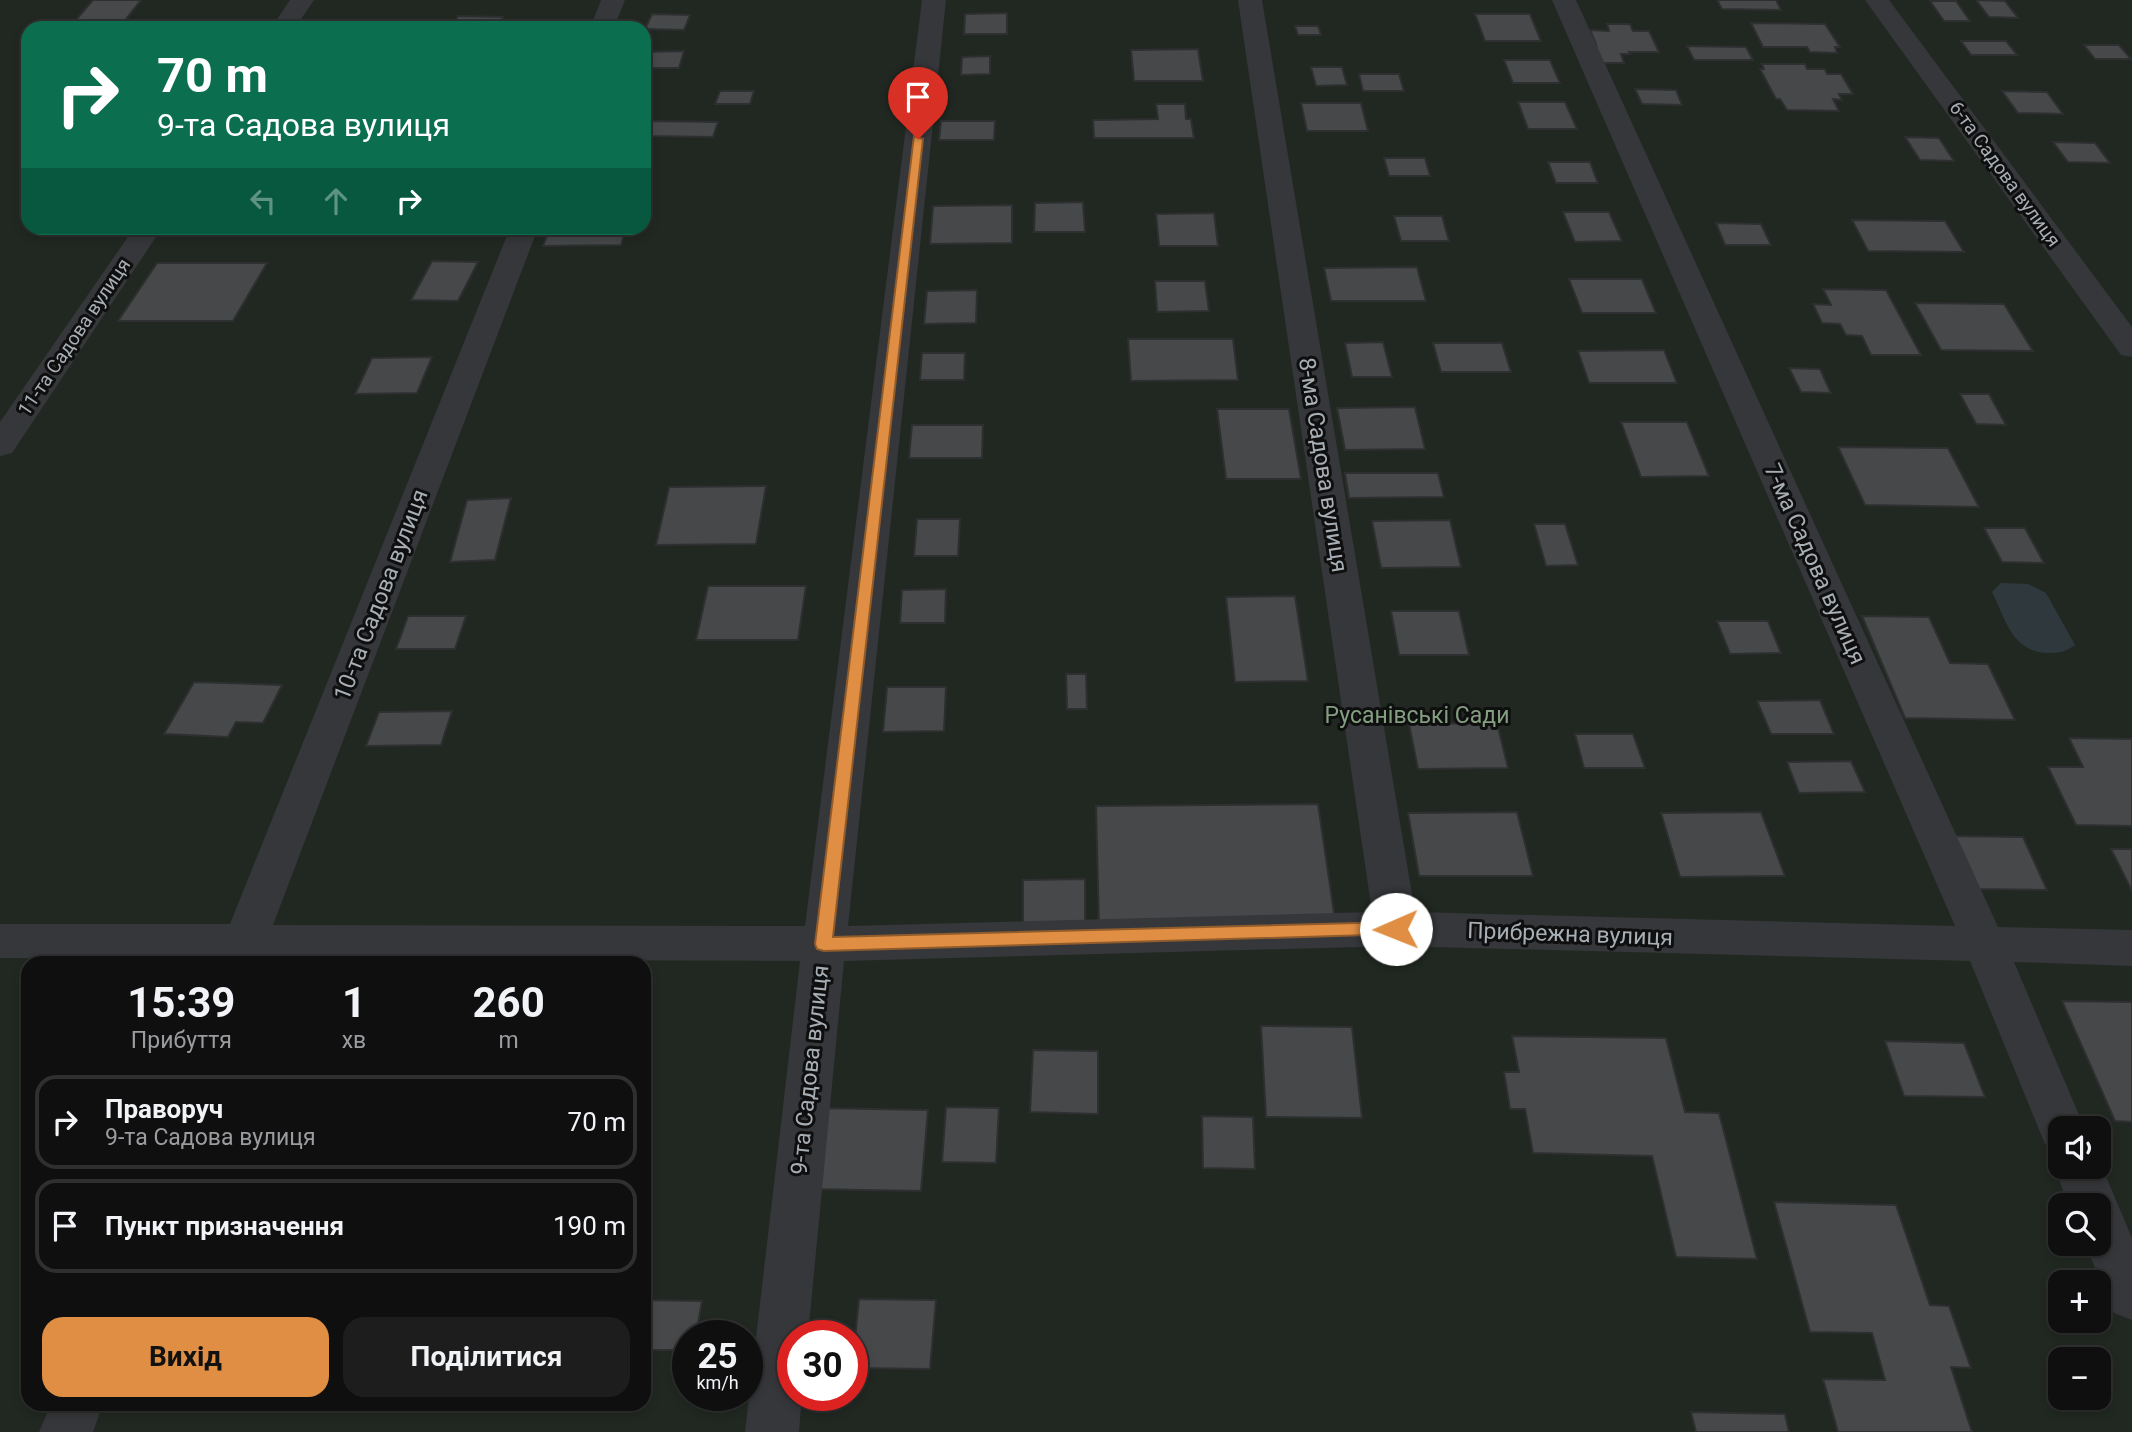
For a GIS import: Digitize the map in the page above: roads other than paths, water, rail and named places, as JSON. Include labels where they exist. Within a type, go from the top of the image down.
[{"type":"street","points":[[288,21],[302,0]]},
{"type":"street","points":[[604,21],[612,0]]},
{"type":"street","name":"9-та Садова вулиця","points":[[772,1432],[824,944],[934,0]]},
{"type":"street","name":"8-ма Садова вулиця","points":[[1250,0],[1396,929]]},
{"type":"street","name":"7-ма Садова вулиця","points":[[1564,0],[1984,946],[2056,1116]]},
{"type":"street","name":"6-та Садова вулиця","points":[[1877,0],[2132,348]]},
{"type":"street","name":"11-та Садова вулиця","points":[[0,446],[143,235]]},
{"type":"street","name":"10-та Садова вулиця","points":[[240,953],[521,235]]},
{"type":"street","name":"Прибрежна вулиця","points":[[0,942],[240,953],[824,944],[1396,929],[2132,948]]},
{"type":"street","points":[[2111,1247],[2132,1296]]},
{"type":"street","points":[[66,1432],[74,1411]]},
{"type":"park label","name":"Русанівські Сади","points":[[1417,715]]}]
